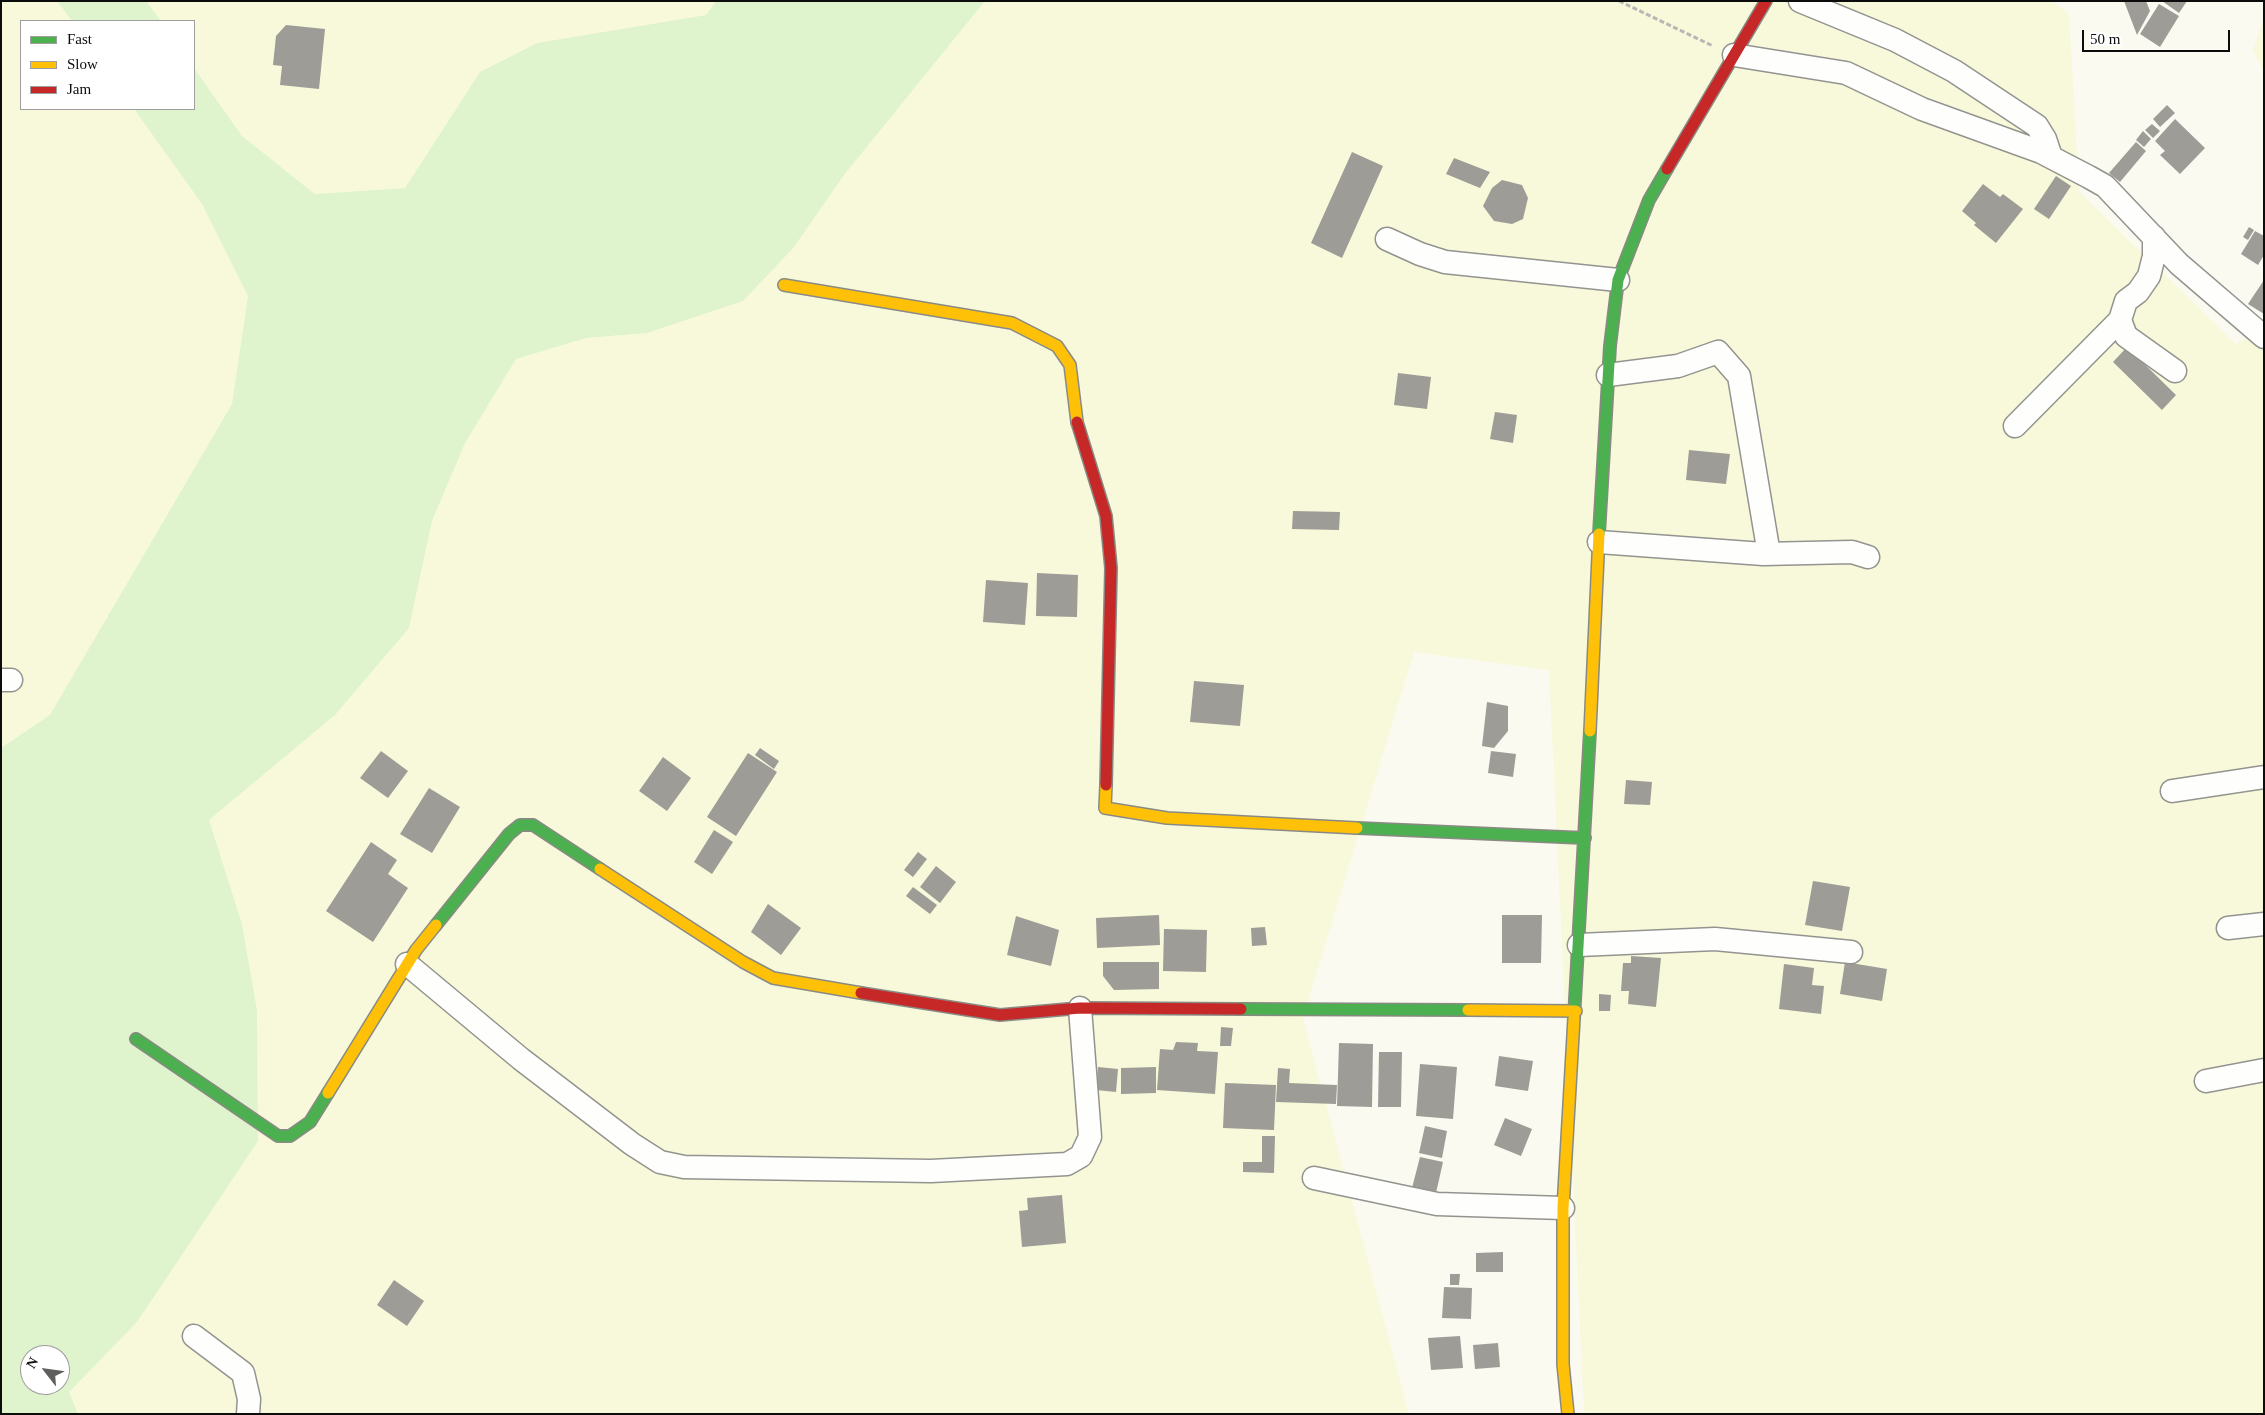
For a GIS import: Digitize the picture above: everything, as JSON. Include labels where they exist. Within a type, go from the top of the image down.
[{"type":"street","points":[[1568,1414],[1563,1364],[1563,1208],[1576,1011],[1608,375],[1618,280],[1648,200],[1766,1]]},
{"type":"street","points":[[1800,1],[1895,40],[1954,71],[2037,126],[2045,139],[2050,157]]},
{"type":"street","points":[[1734,56],[1846,73],[1922,109],[2050,157],[2105,186],[2179,264],[2264,337]]},
{"type":"street","points":[[2015,426],[2120,320],[2126,301],[2138,292],[2149,276],[2154,256],[2154,237]]},
{"type":"street","points":[[1388,238],[1420,254],[1446,262],[1618,280]]},
{"type":"street","points":[[784,284],[1012,323],[1057,346],[1070,365],[1076,420],[1106,516],[1111,568],[1105,808],[1167,818],[1463,834],[1585,838]]},
{"type":"street","points":[[2120,320],[2126,336],[2175,371]]},
{"type":"street","points":[[1608,375],[1678,366],[1718,352],[1739,376],[1769,554]]},
{"type":"street","points":[[1599,542],[1769,554],[1852,552],[1868,557]]},
{"type":"street","points":[[2172,791],[2264,777]]},
{"type":"street","points":[[136,1039],[278,1136],[290,1136],[310,1122],[416,950],[509,834],[520,826],[533,825],[743,962],[772,978],[805,982],[902,1001],[1000,1015],[1080,1008],[1576,1011]]},
{"type":"street","points":[[2228,928],[2264,924]]},
{"type":"street","points":[[1579,945],[1715,939],[1850,952]]},
{"type":"street","points":[[407,964],[521,1059],[632,1144],[660,1162],[684,1167],[931,1171],[1067,1164],[1081,1156],[1090,1137],[1080,1008]]},
{"type":"street","points":[[2206,1081],[2264,1070]]},
{"type":"street","points":[[1314,1178],[1437,1204],[1563,1208]]},
{"type":"street","points":[[194,1336],[242,1373],[248,1399],[248,1414]]},
{"type":"path","points":[[1619,1],[1734,56]]},
{"type":"green space","points":[[1,1],[57,1],[71,20],[20,20],[20,110],[135,110],[202,204],[248,296],[232,404],[50,715],[1,748]]},
{"type":"green space","points":[[57,1],[146,1],[160,20],[71,20]]},
{"type":"green space","points":[[146,1],[716,1],[706,15],[537,43],[480,72],[405,188],[315,194],[242,136],[195,69],[195,20],[160,20]]},
{"type":"green space","points":[[716,1],[985,1],[844,175],[794,247],[743,301],[647,333],[586,338],[516,359],[465,443],[432,521],[409,628],[335,715],[209,820],[242,924],[257,1010],[258,1141],[137,1322],[70,1391],[70,1345],[20,1345],[20,1395],[70,1394],[78,1414],[1,1414],[1,748],[50,715],[232,404],[248,296],[202,204],[135,110],[195,110],[195,69],[242,136],[315,194],[405,188],[480,72],[537,43],[706,15]]},
{"type":"green space","points":[[985,1],[2051,1],[2069,13],[2079,192],[2236,344],[2264,327],[2264,1414],[1594,1414],[1584,1412],[1549,670],[1414,652],[1303,1018],[1409,1414],[78,1414],[69,1395],[70,1390],[137,1322],[258,1141],[257,1010],[242,924],[209,820],[335,715],[409,628],[432,521],[465,443],[516,359],[586,338],[647,333],[794,247],[844,175]]},
{"type":"green space","points":[[2264,17],[2264,72],[2253,50]]},
{"type":"building","points":[[2124,1],[2146,1],[2150,11],[2137,35]]},
{"type":"building","points":[[2162,1],[2187,1],[2179,13]]},
{"type":"building","points":[[2159,4],[2179,16],[2160,47],[2140,34]]},
{"type":"building","points":[[286,25],[325,29],[319,89],[280,85],[282,66],[273,65],[276,36]]},
{"type":"building","points":[[2167,105],[2175,113],[2160,127],[2153,119]]},
{"type":"building","points":[[2175,119],[2205,148],[2180,174],[2160,155],[2165,151],[2155,141]]},
{"type":"building","points":[[2152,124],[2160,131],[2153,138],[2145,130]]},
{"type":"building","points":[[2143,131],[2151,139],[2144,147],[2136,140]]},
{"type":"building","points":[[2136,142],[2146,151],[2120,182],[2109,173]]},
{"type":"building","points":[[1352,152],[1383,166],[1342,258],[1311,243]]},
{"type":"building","points":[[1454,158],[1490,172],[1480,188],[1446,174]]},
{"type":"building","points":[[2056,176],[2071,186],[2049,219],[2034,209]]},
{"type":"building","points":[[1502,180],[1522,185],[1528,198],[1523,219],[1512,224],[1494,221],[1483,206],[1492,188]]},
{"type":"building","points":[[1983,184],[2000,197],[2003,194],[2023,209],[1996,243],[1974,225],[1976,223],[1962,211]]},
{"type":"building","points":[[2249,227],[2254,230],[2248,240],[2243,237]]},
{"type":"building","points":[[2255,231],[2264,236],[2264,255],[2258,265],[2241,254]]},
{"type":"building","points":[[2264,280],[2264,314],[2248,304]]},
{"type":"building","points":[[2127,347],[2176,395],[2162,410],[2113,362]]},
{"type":"building","points":[[1398,373],[1431,377],[1427,409],[1394,405]]},
{"type":"building","points":[[1495,412],[1517,415],[1513,443],[1490,439]]},
{"type":"building","points":[[1689,450],[1730,454],[1726,484],[1686,480]]},
{"type":"building","points":[[1293,511],[1340,512],[1339,530],[1292,529]]},
{"type":"building","points":[[1037,573],[1078,575],[1077,617],[1036,616]]},
{"type":"building","points":[[986,580],[1028,583],[1025,625],[983,622]]},
{"type":"building","points":[[1194,681],[1244,685],[1240,726],[1190,722]]},
{"type":"building","points":[[1487,702],[1508,706],[1508,731],[1494,748],[1482,746]]},
{"type":"building","points":[[760,748],[779,761],[774,769],[755,755]]},
{"type":"building","points":[[381,751],[408,771],[388,798],[360,778]]},
{"type":"building","points":[[1491,751],[1516,754],[1513,777],[1488,773]]},
{"type":"building","points":[[748,753],[777,772],[736,836],[707,817]]},
{"type":"building","points":[[663,757],[691,778],[667,811],[639,791]]},
{"type":"building","points":[[1626,780],[1652,782],[1650,805],[1624,804]]},
{"type":"building","points":[[429,788],[460,807],[432,853],[400,834]]},
{"type":"building","points":[[714,830],[733,842],[712,874],[694,862]]},
{"type":"building","points":[[371,842],[397,860],[388,874],[408,888],[373,942],[326,911]]},
{"type":"building","points":[[918,852],[927,859],[913,877],[904,870]]},
{"type":"building","points":[[936,866],[956,882],[940,903],[920,887]]},
{"type":"building","points":[[1813,881],[1850,887],[1842,931],[1805,925]]},
{"type":"building","points":[[913,887],[937,905],[930,914],[906,896]]},
{"type":"building","points":[[768,904],[801,928],[781,955],[751,932]]},
{"type":"building","points":[[1159,915],[1160,945],[1097,948],[1096,918]]},
{"type":"building","points":[[1502,915],[1542,915],[1541,963],[1502,963]]},
{"type":"building","points":[[1016,916],[1059,930],[1051,966],[1007,955]]},
{"type":"building","points":[[1265,927],[1267,945],[1252,946],[1251,928]]},
{"type":"building","points":[[1164,929],[1207,930],[1206,972],[1163,971]]},
{"type":"building","points":[[1631,956],[1661,958],[1656,1007],[1628,1004],[1629,991],[1621,991],[1623,963],[1631,963]]},
{"type":"building","points":[[1103,962],[1159,962],[1159,989],[1114,990],[1103,976]]},
{"type":"building","points":[[1845,962],[1887,969],[1882,1001],[1840,994]]},
{"type":"building","points":[[1784,964],[1814,968],[1812,985],[1824,986],[1821,1014],[1779,1009]]},
{"type":"building","points":[[1599,994],[1611,995],[1610,1011],[1599,1011]]},
{"type":"building","points":[[1221,1027],[1233,1028],[1231,1046],[1220,1046]]},
{"type":"building","points":[[1176,1042],[1198,1043],[1197,1051],[1218,1052],[1215,1094],[1157,1090],[1160,1049],[1173,1050]]},
{"type":"building","points":[[1339,1043],[1373,1044],[1372,1107],[1337,1106]]},
{"type":"building","points":[[1379,1052],[1402,1052],[1401,1107],[1378,1107]]},
{"type":"building","points":[[1499,1056],[1533,1061],[1528,1091],[1495,1086]]},
{"type":"building","points":[[1420,1064],[1457,1067],[1453,1119],[1416,1116]]},
{"type":"building","points":[[1098,1067],[1118,1069],[1116,1092],[1096,1090]]},
{"type":"building","points":[[1156,1067],[1156,1093],[1121,1094],[1121,1068]]},
{"type":"building","points":[[1278,1068],[1290,1069],[1289,1083],[1337,1085],[1336,1104],[1276,1102]]},
{"type":"building","points":[[1225,1083],[1276,1085],[1274,1130],[1223,1128]]},
{"type":"building","points":[[1505,1118],[1532,1129],[1521,1156],[1494,1145]]},
{"type":"building","points":[[1425,1126],[1447,1131],[1442,1158],[1419,1153]]},
{"type":"building","points":[[1262,1136],[1275,1136],[1274,1173],[1243,1172],[1243,1162],[1262,1162]]},
{"type":"building","points":[[1420,1157],[1443,1162],[1436,1193],[1412,1188]]},
{"type":"building","points":[[1062,1195],[1066,1243],[1022,1247],[1019,1211],[1028,1210],[1027,1198]]},
{"type":"building","points":[[1503,1252],[1503,1272],[1476,1272],[1476,1253]]},
{"type":"building","points":[[1450,1274],[1460,1274],[1459,1285],[1450,1285]]},
{"type":"building","points":[[394,1280],[424,1301],[407,1326],[377,1305]]},
{"type":"building","points":[[1444,1287],[1472,1288],[1471,1319],[1442,1318]]},
{"type":"building","points":[[1460,1336],[1463,1368],[1431,1370],[1428,1338]]},
{"type":"building","points":[[1498,1343],[1500,1367],[1475,1369],[1473,1345]]},
{"type":"traffic: fast","points":[[1599,534],[1610,346],[1618,280],[1649,200],[1667,169]]},
{"type":"traffic: fast","points":[[1574,1018],[1590,731]]},
{"type":"traffic: fast","points":[[436,925],[509,834],[520,825],[533,825],[600,869]]},
{"type":"traffic: fast","points":[[1357,828],[1585,838]]},
{"type":"traffic: fast","points":[[1241,1009],[1468,1010]]},
{"type":"traffic: fast","points":[[136,1039],[278,1136],[290,1136],[310,1122],[328,1093]]},
{"type":"traffic: slow","points":[[784,285],[1012,323],[1057,346],[1070,365],[1077,422]]},
{"type":"traffic: slow","points":[[1590,731],[1599,534]]},
{"type":"traffic: slow","points":[[1106,785],[1105,808],[1167,818],[1357,828]]},
{"type":"traffic: slow","points":[[600,869],[743,962],[773,978],[861,993]]},
{"type":"traffic: slow","points":[[328,1093],[416,950],[436,925]]},
{"type":"traffic: slow","points":[[1468,1010],[1576,1011]]},
{"type":"traffic: slow","points":[[1568,1414],[1563,1364],[1563,1208],[1574,1018]]},
{"type":"traffic: jam","points":[[1667,169],[1766,1]]},
{"type":"traffic: jam","points":[[1077,422],[1106,516],[1111,568],[1106,785]]},
{"type":"traffic: jam","points":[[861,993],[1000,1015],[1080,1008],[1241,1009]]}]
